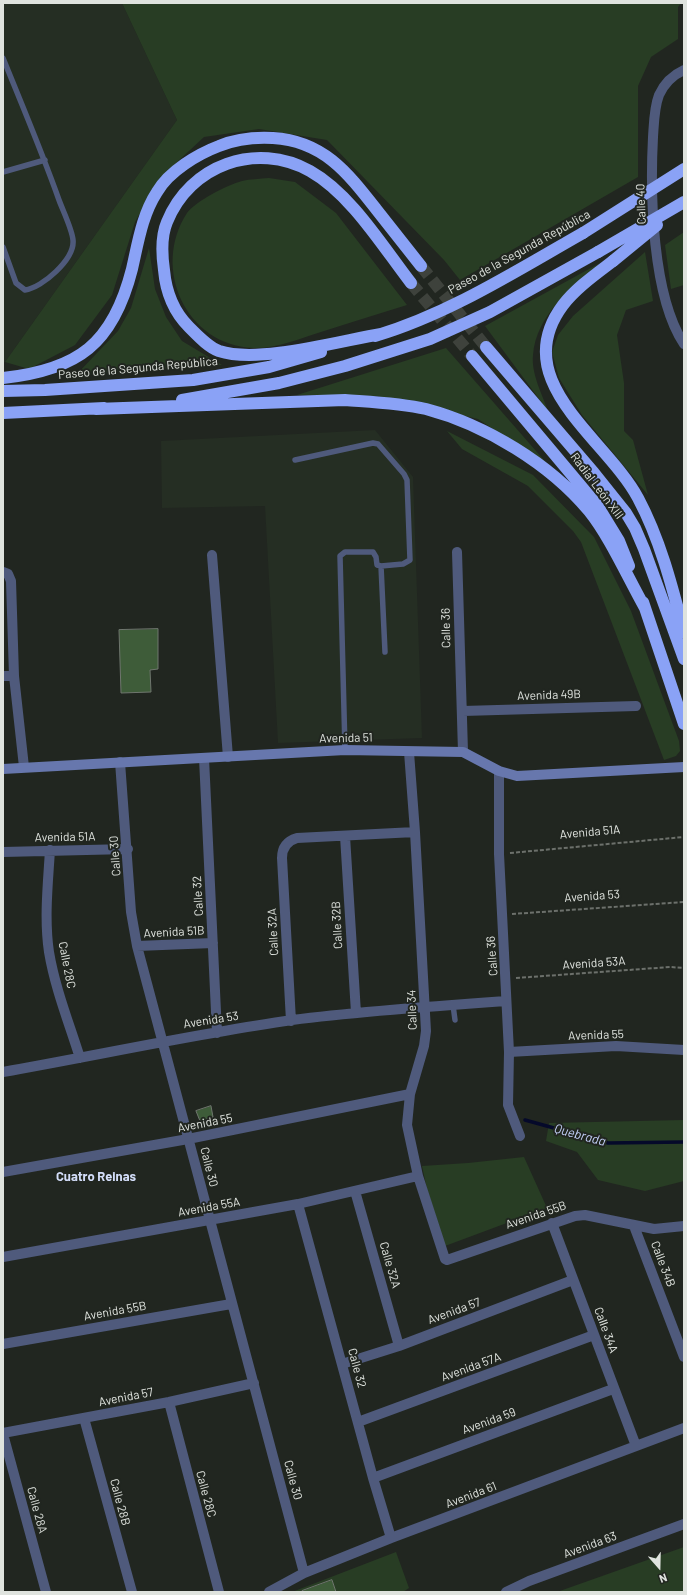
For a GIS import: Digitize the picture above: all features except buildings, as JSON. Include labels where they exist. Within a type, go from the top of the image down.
[{"type":"highway","points":[[3,378],[44,372],[62,365],[82,355],[104,333],[120,308],[132,270],[141,228],[157,191],[179,169],[191,160],[204,152],[230,142],[259,138],[291,139],[322,152],[338,165],[358,186],[421,266]]},
{"type":"highway","points":[[381,334],[267,355],[240,355],[219,351],[201,339],[172,306],[166,284],[162,254],[166,224],[180,198],[199,178],[224,164],[246,158],[287,160],[311,172],[328,185],[352,208],[411,283]]},
{"type":"highway","name":"Paseo de la Segunda República","points":[[3,391],[45,390],[193,380],[269,367],[381,334],[415,321],[476,294],[584,233],[684,169]]},
{"type":"highway","points":[[96,409],[195,399],[279,383],[345,366],[430,339],[490,312],[598,252],[683,202]]},
{"type":"highway","points":[[683,202],[564,304],[553,320],[545,350],[547,365],[556,393],[613,462],[638,498],[658,544],[684,632]]},
{"type":"highway","name":"Radial León XIII","points":[[486,347],[614,496],[636,528],[684,659]]},
{"type":"highway","name":"Radial León XIII","points":[[472,356],[597,505],[619,541],[645,608],[684,724]]},
{"type":"highway","points":[[3,413],[345,400],[384,403],[426,409],[477,428],[509,444],[568,490],[588,511],[600,527],[645,608]]},
{"type":"street","name":"Calle 40","points":[[680,72],[666,84],[659,95],[655,109],[652,161],[656,251],[665,299],[678,335],[684,344]]},
{"type":"street","name":"Calle 36","points":[[457,552],[463,711],[463,752]]},
{"type":"street","points":[[212,555],[228,757]]},
{"type":"street","points":[[6,573],[11,581],[14,676],[24,767]]},
{"type":"street","points":[[3,676],[14,676]]},
{"type":"street","name":"Avenida 49B","points":[[463,711],[636,706]]},
{"type":"street","name":"Avenida 51","points":[[3,768],[345,750],[463,752],[499,771],[517,776],[683,770]]},
{"type":"street","name":"Calle 34","points":[[409,752],[426,1031],[424,1046],[410,1094],[408,1129],[418,1176],[445,1259]]},
{"type":"street","name":"Calle 32","points":[[204,758],[216,1033]]},
{"type":"street","name":"Calle 30","points":[[120,762],[128,849],[131,912],[137,946],[231,1304],[254,1383],[304,1573]]},
{"type":"street","name":"Calle 36","points":[[499,771],[499,854],[509,1052],[508,1105],[520,1136]]},
{"type":"street","points":[[345,836],[415,832]]},
{"type":"street","name":"Calle 32A","points":[[291,1021],[282,853],[286,844],[297,838],[345,836]]},
{"type":"street","name":"Calle 32B","points":[[345,836],[356,1012]]},
{"type":"street","name":"Avenida 51A","points":[[3,852],[128,849]]},
{"type":"street","name":"Calle 28C","points":[[50,850],[48,898],[49,951],[60,997],[80,1058]]},
{"type":"street","name":"Avenida 51B","points":[[137,946],[213,943]]},
{"type":"street","name":"Avenida 53","points":[[3,1072],[162,1041],[291,1021],[356,1012],[506,1001]]},
{"type":"street","name":"Avenida 55","points":[[509,1052],[616,1046],[684,1050]]},
{"type":"street","name":"Avenida 55","points":[[3,1172],[188,1139],[410,1094]]},
{"type":"street","name":"Avenida 55A","points":[[3,1257],[298,1204],[418,1176]]},
{"type":"street","name":"Calle 32A","points":[[355,1191],[399,1346]]},
{"type":"street","name":"Calle 32","points":[[298,1204],[373,1478],[391,1538]]},
{"type":"street","name":"Avenida 55B","points":[[445,1259],[572,1216],[585,1215],[654,1229],[684,1226]]},
{"type":"street","name":"Calle 34A","points":[[552,1222],[613,1389],[636,1446]]},
{"type":"street","name":"Calle 34B","points":[[634,1226],[684,1357]]},
{"type":"street","name":"Avenida 57","points":[[342,1364],[399,1346],[573,1280]]},
{"type":"street","name":"Avenida 55B","points":[[3,1344],[231,1304]]},
{"type":"street","name":"Avenida 57A","points":[[358,1422],[594,1335]]},
{"type":"street","name":"Avenida 57","points":[[3,1434],[168,1402],[254,1383]]},
{"type":"street","name":"Avenida 59","points":[[373,1478],[613,1389]]},
{"type":"street","name":"Calle 28C","points":[[168,1402],[218,1592]]},
{"type":"street","name":"Calle 28B","points":[[84,1418],[132,1592]]},
{"type":"street","name":"Avenida 61","points":[[269,1592],[304,1573],[391,1538],[684,1428]]},
{"type":"street","name":"Calle 28A","points":[[3,1434],[46,1592]]},
{"type":"street","name":"Avenida 63","points":[[506,1592],[529,1581],[684,1524]]},
{"type":"lane","points":[[3,58],[45,160],[73,241],[69,257],[57,270],[34,289],[26,290],[16,283],[3,246]]},
{"type":"lane","points":[[3,172],[45,160]]},
{"type":"lane","points":[[295,460],[373,443],[378,444],[404,474],[407,480],[410,560],[403,564],[381,566],[376,565],[376,557],[373,552],[345,552],[340,556],[345,750]]},
{"type":"lane","points":[[381,566],[385,652]]},
{"type":"lane","points":[[453,1005],[455,1020]]},
{"type":"path","name":"Avenida 51A","points":[[499,854],[684,837]]},
{"type":"path","name":"Avenida 53","points":[[502,915],[684,902]]},
{"type":"path","name":"Avenida 53A","points":[[506,979],[670,967],[684,968]]},
{"type":"shaded area","points":[[3,3],[122,3],[177,120],[5,362],[3,362]]},
{"type":"shaded area","points":[[375,430],[413,477],[422,738],[278,743],[265,506],[162,508],[161,441]]},
{"type":"green space","points":[[122,3],[681,3],[678,7],[678,39],[651,57],[638,86],[638,177],[460,280],[444,260],[327,140],[259,129],[204,137],[160,178],[135,222],[112,295],[75,345],[29,369],[5,362],[177,120]]},
{"type":"green space","points":[[269,178],[295,182],[336,213],[407,305],[270,347],[253,348],[229,344],[209,333],[193,318],[181,300],[174,279],[173,257],[177,234],[187,213],[191,208],[204,199],[220,190],[242,181]]},
{"type":"green space","points":[[684,232],[684,285],[671,289],[665,245]]},
{"type":"green space","points":[[149,248],[155,289],[166,317],[182,341],[222,365],[76,375],[118,331],[131,308]]},
{"type":"green space","points":[[645,252],[653,301],[626,310],[617,335],[624,383],[624,431],[633,440],[648,495],[582,415],[559,378],[552,352],[558,335],[573,316]]},
{"type":"green space","points":[[600,263],[567,292],[557,303],[541,327],[536,341],[533,355],[534,369],[548,411],[485,326]]},
{"type":"green space","points":[[446,348],[550,467],[478,419],[376,396],[297,395]]},
{"type":"green space","points":[[447,431],[533,475],[594,537],[631,611],[679,741],[680,751],[676,756],[664,760],[581,542],[573,531],[528,486],[462,449]]},
{"type":"green space","points":[[684,1120],[684,1181],[645,1191],[598,1180],[577,1152],[546,1141],[549,1123]]},
{"type":"green space","points":[[524,1157],[547,1208],[445,1246],[427,1189],[422,1166]]},
{"type":"green space","points":[[684,1547],[684,1592],[557,1592]]},
{"type":"green space","points":[[396,1552],[409,1588],[403,1592],[336,1592],[332,1580],[298,1592],[292,1592]]},
{"type":"waterway","name":"Quebrada","points":[[525,1120],[608,1143],[684,1142]]},
{"type":"tunnel","points":[[421,266],[486,347]]},
{"type":"tunnel","points":[[411,283],[472,356]]},
{"type":"district","name":"Cuatro Reinas","points":[[96,1177]]}]
